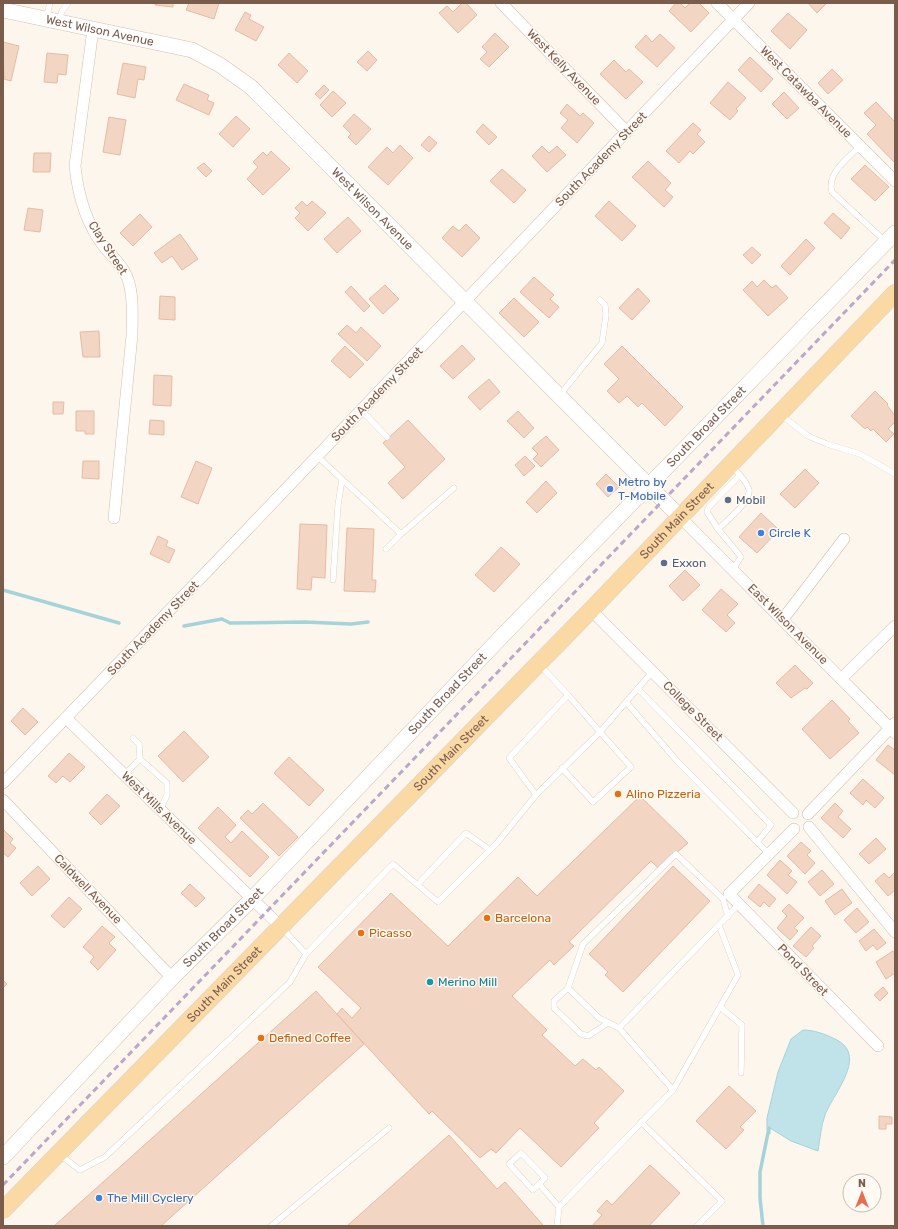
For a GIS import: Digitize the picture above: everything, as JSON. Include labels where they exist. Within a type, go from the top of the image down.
[{"type":"main road","name":"South Main Street","points":[[3,1210],[680,518],[735,470],[779,414],[895,293]]},
{"type":"street","name":"West Kelly Avenue","points":[[501,3],[627,132]]},
{"type":"street","name":"West Catawba Avenue","points":[[717,3],[895,181]]},
{"type":"street","name":"South Academy Street","points":[[3,783],[750,3]]},
{"type":"street","name":"West Wilson Avenue","points":[[7,8],[52,20],[192,50],[220,65],[251,87],[680,518]]},
{"type":"street","name":"Clay Street","points":[[93,29],[75,166],[77,184],[81,201],[95,233],[127,276],[132,307],[132,335],[114,518]]},
{"type":"street","name":"South Broad Street","points":[[3,1156],[172,978],[252,899],[891,237]]},
{"type":"street","name":"East Wilson Avenue","points":[[680,518],[893,728]]},
{"type":"street","points":[[783,619],[844,539]]},
{"type":"street","name":"College Street","points":[[591,610],[654,671],[793,813]]},
{"type":"street","points":[[842,678],[895,626]]},
{"type":"street","name":"West Mills Avenue","points":[[66,718],[280,926]]},
{"type":"street","points":[[808,814],[893,728]]},
{"type":"street","name":"Caldwell Avenue","points":[[3,800],[172,978]]},
{"type":"street","points":[[801,810],[808,814],[811,822],[809,827],[800,832],[794,829],[790,820],[793,813],[801,810]]},
{"type":"street","points":[[809,827],[895,932]]},
{"type":"street","points":[[726,896],[794,829]]},
{"type":"street","name":"Pond Street","points":[[726,896],[740,904],[878,1046]]},
{"type":"lane","points":[[50,3],[52,20]]},
{"type":"lane","points":[[52,20],[68,3]]},
{"type":"lane","points":[[860,146],[834,173],[830,185],[832,192],[891,237]]},
{"type":"lane","points":[[559,396],[602,343],[606,315],[605,305],[600,300]]},
{"type":"lane","points":[[361,410],[387,437]]},
{"type":"lane","points":[[779,414],[808,436],[860,454],[895,474]]},
{"type":"lane","points":[[317,456],[401,534]]},
{"type":"lane","points":[[718,529],[749,497],[747,484],[735,470],[724,493],[707,512],[718,529],[741,558],[733,569]]},
{"type":"lane","points":[[333,580],[338,505],[342,480]]},
{"type":"lane","points":[[386,549],[454,488]]},
{"type":"lane","points":[[734,504],[739,508]]},
{"type":"lane","points":[[538,662],[631,767],[593,802],[562,768]]},
{"type":"lane","points":[[58,1154],[80,1170],[104,1157],[290,982],[306,954],[393,864],[438,902],[490,850],[536,795],[600,732],[654,671]]},
{"type":"lane","points":[[638,689],[771,825],[756,842]]},
{"type":"lane","points":[[536,795],[509,758],[568,695]]},
{"type":"lane","points":[[626,702],[678,762],[769,854]]},
{"type":"lane","points":[[134,738],[139,744],[140,759],[167,784],[167,795],[160,810]]},
{"type":"lane","points":[[124,775],[140,759]]},
{"type":"lane","points":[[418,884],[466,833],[490,850]]},
{"type":"lane","points":[[608,1023],[588,1036],[580,1034],[554,1008],[554,1001],[568,988],[583,944],[676,854],[726,896],[728,917]]},
{"type":"lane","points":[[619,1028],[740,904]]},
{"type":"lane","points":[[557,1226],[560,1207],[673,1090],[738,975],[720,925]]},
{"type":"lane","points":[[280,926],[306,954]]},
{"type":"lane","points":[[568,988],[599,1018],[619,1028],[673,1090]]},
{"type":"lane","points":[[720,1007],[742,1026],[741,1073]]},
{"type":"lane","points":[[641,1122],[722,1201],[697,1226]]},
{"type":"lane","points":[[271,1226],[389,1128]]},
{"type":"lane","points":[[521,1153],[545,1178],[539,1184],[533,1190],[509,1164],[521,1153]]},
{"type":"lane","points":[[539,1184],[560,1207]]},
{"type":"water","points":[[803,1030],[827,1035],[835,1039],[845,1046],[849,1054],[849,1064],[846,1074],[825,1115],[818,1151],[791,1141],[770,1128],[770,1134],[767,1130],[767,1118],[778,1072],[791,1039]]},
{"type":"building","points":[[155,3],[173,3],[173,7],[155,5]]},
{"type":"building","points":[[189,3],[219,3],[214,19],[186,10]]},
{"type":"building","points":[[462,3],[466,3],[477,15],[458,33],[439,13],[447,6],[453,12]]},
{"type":"building","points":[[676,3],[680,3],[685,8],[690,3],[699,3],[709,13],[691,32],[669,11]]},
{"type":"building","points":[[808,3],[827,3],[817,13]]},
{"type":"building","points":[[245,12],[251,15],[249,19],[264,27],[256,41],[235,30]]},
{"type":"building","points":[[788,13],[807,30],[790,49],[771,31]]},
{"type":"building","points":[[495,33],[509,47],[489,67],[480,59],[487,52],[482,47]]},
{"type":"building","points":[[660,34],[675,48],[657,67],[635,47],[646,35],[652,42]]},
{"type":"building","points":[[3,42],[19,46],[11,81],[4,79]]},
{"type":"building","points":[[368,51],[377,60],[367,71],[357,62]]},
{"type":"building","points":[[47,53],[68,55],[66,75],[58,74],[57,83],[44,82]]},
{"type":"building","points":[[289,53],[308,71],[297,83],[278,65]]},
{"type":"building","points":[[750,57],[773,79],[761,92],[738,70]]},
{"type":"building","points":[[614,60],[626,72],[629,69],[643,82],[626,99],[600,74]]},
{"type":"building","points":[[123,63],[146,67],[144,80],[138,79],[135,98],[117,94]]},
{"type":"building","points":[[832,69],[843,80],[828,94],[818,83]]},
{"type":"building","points":[[728,82],[746,98],[736,109],[738,111],[730,120],[710,103]]},
{"type":"building","points":[[184,84],[209,95],[207,100],[214,103],[209,115],[176,100]]},
{"type":"building","points":[[324,85],[329,90],[320,99],[315,94]]},
{"type":"building","points":[[333,91],[346,103],[332,117],[320,105]]},
{"type":"building","points":[[784,92],[799,108],[787,119],[772,104]]},
{"type":"building","points":[[876,102],[895,122],[895,163],[867,134],[876,125],[864,113]]},
{"type":"building","points":[[567,104],[580,116],[583,113],[594,123],[577,143],[561,128],[568,120],[560,113]]},
{"type":"building","points":[[354,114],[371,129],[356,145],[348,137],[351,134],[343,126]]},
{"type":"building","points":[[236,116],[250,129],[233,147],[219,134]]},
{"type":"building","points":[[109,117],[126,120],[120,155],[103,152]]},
{"type":"building","points":[[693,123],[701,130],[697,134],[705,142],[693,154],[690,151],[679,163],[666,151]]},
{"type":"building","points":[[483,124],[497,137],[489,145],[476,132]]},
{"type":"building","points":[[429,136],[437,143],[429,152],[421,145]]},
{"type":"building","points":[[400,145],[413,158],[388,185],[368,167],[387,147],[393,153]]},
{"type":"building","points":[[542,146],[549,153],[557,146],[566,155],[547,172],[532,156]]},
{"type":"building","points":[[271,151],[290,169],[263,195],[247,179],[258,167],[253,162],[263,152],[267,156]]},
{"type":"building","points":[[34,153],[51,153],[50,172],[33,172]]},
{"type":"building","points":[[648,161],[671,183],[665,190],[673,197],[664,207],[632,177]]},
{"type":"building","points":[[204,163],[212,171],[206,177],[197,168]]},
{"type":"building","points":[[865,165],[889,187],[875,201],[851,179]]},
{"type":"building","points":[[502,169],[526,190],[514,203],[490,181]]},
{"type":"building","points":[[302,201],[307,206],[312,201],[326,213],[308,231],[295,218],[300,213],[295,208]]},
{"type":"building","points":[[609,201],[636,226],[622,241],[595,216]]},
{"type":"building","points":[[28,208],[43,210],[40,232],[24,230]]},
{"type":"building","points":[[833,213],[850,228],[841,239],[824,223]]},
{"type":"building","points":[[140,214],[152,227],[133,246],[120,233]]},
{"type":"building","points":[[348,217],[361,231],[337,253],[324,239]]},
{"type":"building","points":[[466,224],[480,238],[462,257],[442,238],[453,226],[459,231]]},
{"type":"building","points":[[180,234],[198,259],[182,270],[172,256],[162,263],[154,253]]},
{"type":"building","points":[[806,239],[815,248],[790,275],[781,266]]},
{"type":"building","points":[[752,247],[761,255],[752,264],[743,255]]},
{"type":"building","points":[[534,277],[554,295],[550,299],[559,307],[549,318],[520,292]]},
{"type":"building","points":[[764,280],[772,288],[776,285],[788,298],[768,316],[743,290],[752,281],[757,287]]},
{"type":"building","points":[[385,285],[399,299],[383,314],[369,299]]},
{"type":"building","points":[[351,286],[370,306],[364,312],[345,292]]},
{"type":"building","points":[[638,288],[650,301],[632,320],[619,308]]},
{"type":"building","points":[[160,296],[175,297],[175,320],[159,319]]},
{"type":"building","points":[[514,298],[539,322],[524,337],[499,313]]},
{"type":"building","points":[[347,325],[356,333],[361,327],[381,346],[367,361],[338,334]]},
{"type":"building","points":[[99,331],[100,357],[83,357],[80,332]]},
{"type":"building","points":[[462,345],[475,359],[453,379],[440,366]]},
{"type":"building","points":[[345,346],[364,364],[350,378],[331,361]]},
{"type":"building","points":[[622,346],[683,407],[665,426],[642,403],[638,407],[627,396],[619,403],[607,391],[619,379],[604,364]]},
{"type":"building","points":[[154,375],[172,376],[171,406],[153,405]]},
{"type":"building","points":[[489,379],[500,392],[480,410],[468,397]]},
{"type":"building","points":[[875,391],[888,404],[887,405],[895,416],[895,422],[888,429],[894,434],[886,442],[873,429],[871,431],[867,427],[865,429],[851,416]]},
{"type":"building","points":[[53,402],[64,402],[63,414],[53,414]]},
{"type":"building","points":[[76,411],[94,411],[94,434],[85,434],[85,431],[76,431]]},
{"type":"building","points":[[518,411],[534,428],[524,438],[507,421]]},
{"type":"building","points":[[150,420],[164,421],[164,435],[149,434]]},
{"type":"building","points":[[408,420],[445,459],[403,499],[388,483],[405,467],[383,443]]},
{"type":"building","points":[[546,436],[559,450],[541,467],[533,459],[538,454],[532,448]]},
{"type":"building","points":[[525,456],[535,466],[524,476],[515,465]]},
{"type":"building","points":[[83,461],[99,461],[99,479],[82,478]]},
{"type":"building","points":[[196,461],[212,468],[198,504],[181,497]]},
{"type":"building","points":[[805,469],[819,483],[795,508],[780,494]]},
{"type":"building","points":[[606,474],[619,487],[608,497],[596,484]]},
{"type":"building","points":[[546,481],[557,493],[537,513],[526,502]]},
{"type":"building","points":[[761,513],[779,530],[757,553],[739,537]]},
{"type":"building","points":[[300,524],[327,525],[325,578],[312,577],[311,590],[297,589]]},
{"type":"building","points":[[347,528],[374,529],[372,580],[376,580],[375,592],[344,591]]},
{"type":"building","points":[[158,536],[168,541],[166,546],[175,550],[169,563],[150,554]]},
{"type":"building","points":[[501,547],[520,564],[494,592],[475,575]]},
{"type":"building","points":[[685,570],[700,585],[683,601],[669,586]]},
{"type":"building","points":[[721,589],[738,604],[727,615],[735,623],[726,632],[702,610]]},
{"type":"building","points":[[795,665],[813,683],[807,689],[805,688],[791,698],[776,683]]},
{"type":"building","points":[[832,700],[850,719],[848,721],[859,733],[830,759],[802,729]]},
{"type":"building","points":[[23,708],[38,722],[25,735],[11,721]]},
{"type":"building","points":[[184,731],[209,757],[183,782],[158,756]]},
{"type":"building","points":[[888,745],[895,750],[895,775],[876,760]]},
{"type":"building","points":[[69,753],[85,767],[70,782],[63,776],[56,783],[48,776]]},
{"type":"building","points":[[289,757],[324,790],[309,806],[274,773]]},
{"type":"building","points":[[863,779],[884,798],[875,808],[866,800],[863,805],[850,793]]},
{"type":"building","points":[[107,794],[120,806],[101,825],[89,813]]},
{"type":"building","name":"Merino Mill","points":[[640,796],[688,843],[658,868],[651,861],[569,942],[574,946],[554,965],[550,960],[512,996],[547,1030],[542,1035],[575,1066],[583,1059],[596,1070],[599,1067],[624,1091],[594,1123],[599,1128],[561,1167],[520,1128],[496,1153],[491,1149],[480,1158],[432,1111],[429,1114],[337,1014],[342,1008],[352,1018],[361,1008],[318,967],[391,893],[448,946],[518,877],[537,896]]},
{"type":"building","points":[[263,803],[298,837],[279,856],[240,818],[248,810],[252,814]]},
{"type":"building","points":[[835,803],[843,811],[838,817],[851,829],[843,838],[821,818]]},
{"type":"building","points":[[218,807],[236,825],[225,837],[231,843],[242,831],[269,857],[250,877],[198,828]]},
{"type":"building","points":[[3,829],[13,839],[10,843],[16,848],[8,857],[3,853]]},
{"type":"building","points":[[876,838],[886,849],[869,864],[859,854]]},
{"type":"building","points":[[801,842],[811,851],[807,855],[815,863],[805,874],[787,856]]},
{"type":"building","points":[[780,860],[792,871],[788,875],[797,882],[787,894],[767,875]]},
{"type":"building","points":[[38,866],[50,879],[32,896],[20,883]]},
{"type":"building","points":[[673,866],[710,901],[623,992],[605,975],[608,972],[589,954]]},
{"type":"building","points":[[822,870],[834,884],[820,896],[808,882]]},
{"type":"building","points":[[895,872],[895,890],[888,896],[875,881],[884,873],[889,878]]},
{"type":"building","points":[[190,884],[205,898],[196,907],[181,893]]},
{"type":"building","points":[[759,884],[776,899],[769,907],[764,902],[760,907],[748,897]]},
{"type":"building","points":[[842,889],[852,903],[835,915],[825,901]]},
{"type":"building","points":[[69,897],[82,909],[64,928],[51,916]]},
{"type":"building","points":[[789,904],[804,918],[794,928],[798,931],[790,940],[777,928],[787,916],[782,911]]},
{"type":"building","points":[[857,908],[869,922],[856,933],[844,920]]},
{"type":"building","points":[[102,926],[115,937],[109,943],[116,950],[98,970],[90,962],[94,957],[83,947]]},
{"type":"building","points":[[811,927],[821,936],[812,946],[814,948],[806,957],[793,946]]},
{"type":"building","points":[[874,929],[886,943],[877,950],[873,945],[866,951],[859,941]]},
{"type":"building","points":[[893,951],[895,954],[895,973],[886,979],[876,962]]},
{"type":"building","points":[[3,980],[7,984],[3,988]]},
{"type":"building","points":[[883,987],[888,993],[880,1001],[874,995]]},
{"type":"building","points":[[316,991],[364,1044],[161,1226],[54,1226]]},
{"type":"building","points":[[729,1086],[756,1111],[740,1127],[744,1130],[726,1149],[696,1121]]},
{"type":"building","points":[[879,1116],[892,1117],[892,1124],[886,1124],[886,1129],[879,1129]]},
{"type":"building","points":[[449,1135],[497,1189],[505,1182],[543,1225],[347,1226]]},
{"type":"building","points":[[650,1165],[680,1193],[649,1226],[592,1226],[602,1215],[597,1211],[607,1200],[612,1205]]},
{"type":"waterway","points":[[3,590],[119,623]]},
{"type":"waterway","points":[[184,626],[222,619],[230,623],[305,622],[351,624],[368,622]]},
{"type":"waterway","points":[[763,1226],[760,1198],[760,1172],[769,1128]]},
{"type":"railway","points":[[3,1185],[895,260]]},
{"type":"place","name":"Metro by T-Mobile","points":[[610,489]]},
{"type":"place","name":"Mobil","points":[[728,500]]},
{"type":"place","name":"Circle K","points":[[761,533]]},
{"type":"place","name":"Exxon","points":[[664,563]]},
{"type":"place","name":"Alino Pizzeria","points":[[618,794]]},
{"type":"place","name":"Barcelona","points":[[487,918]]},
{"type":"place","name":"Picasso","points":[[361,933]]},
{"type":"place","name":"Merino Mill","points":[[430,982]]},
{"type":"place","name":"Defined Coffee","points":[[261,1038]]},
{"type":"place","name":"The Mill Cyclery","points":[[99,1198]]}]
